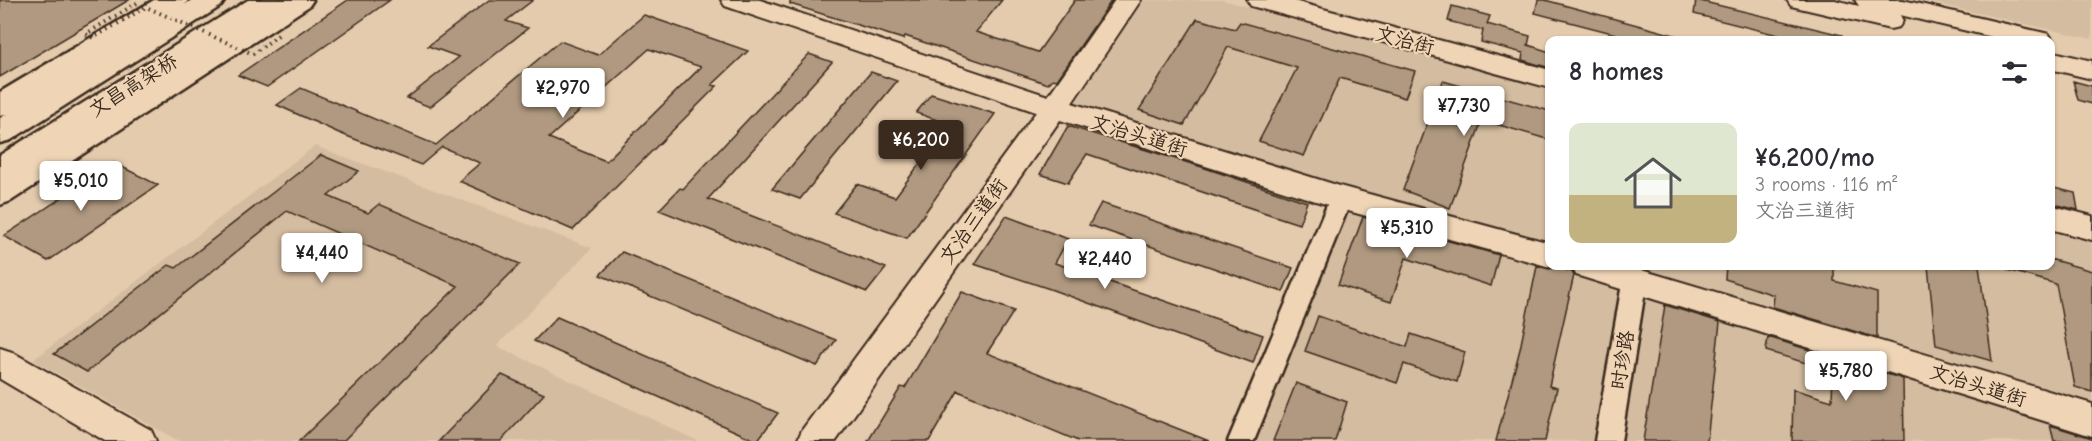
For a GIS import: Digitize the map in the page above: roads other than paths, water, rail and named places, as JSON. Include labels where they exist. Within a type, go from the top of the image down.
[{"type":"main road","points":[[0,106],[174,0]]},
{"type":"main road","name":"文昌高架桥","points":[[0,132],[211,0]]},
{"type":"main road","name":"文昌高架桥","points":[[0,170],[267,0]]},
{"type":"main road","points":[[0,193],[299,0]]},
{"type":"street","name":"文治头道街","points":[[734,0],[1054,108],[1341,198],[1545,254]]},
{"type":"street","name":"文治三道街","points":[[815,441],[1054,108],[1128,0]]},
{"type":"street","name":"文治街","points":[[1260,0],[1545,78]]},
{"type":"street","points":[[1800,0],[1953,36]]},
{"type":"street","points":[[1868,0],[2022,36]]},
{"type":"street","points":[[2055,44],[2092,53]]},
{"type":"street","points":[[2055,61],[2092,70]]},
{"type":"street","points":[[1241,441],[1341,198]]},
{"type":"street","points":[[2055,218],[2092,228]]},
{"type":"street","name":"文治头道街","points":[[1604,270],[2092,420]]},
{"type":"street","name":"时珍路","points":[[1608,441],[1635,278]]},
{"type":"street","points":[[0,362],[138,441]]}]
